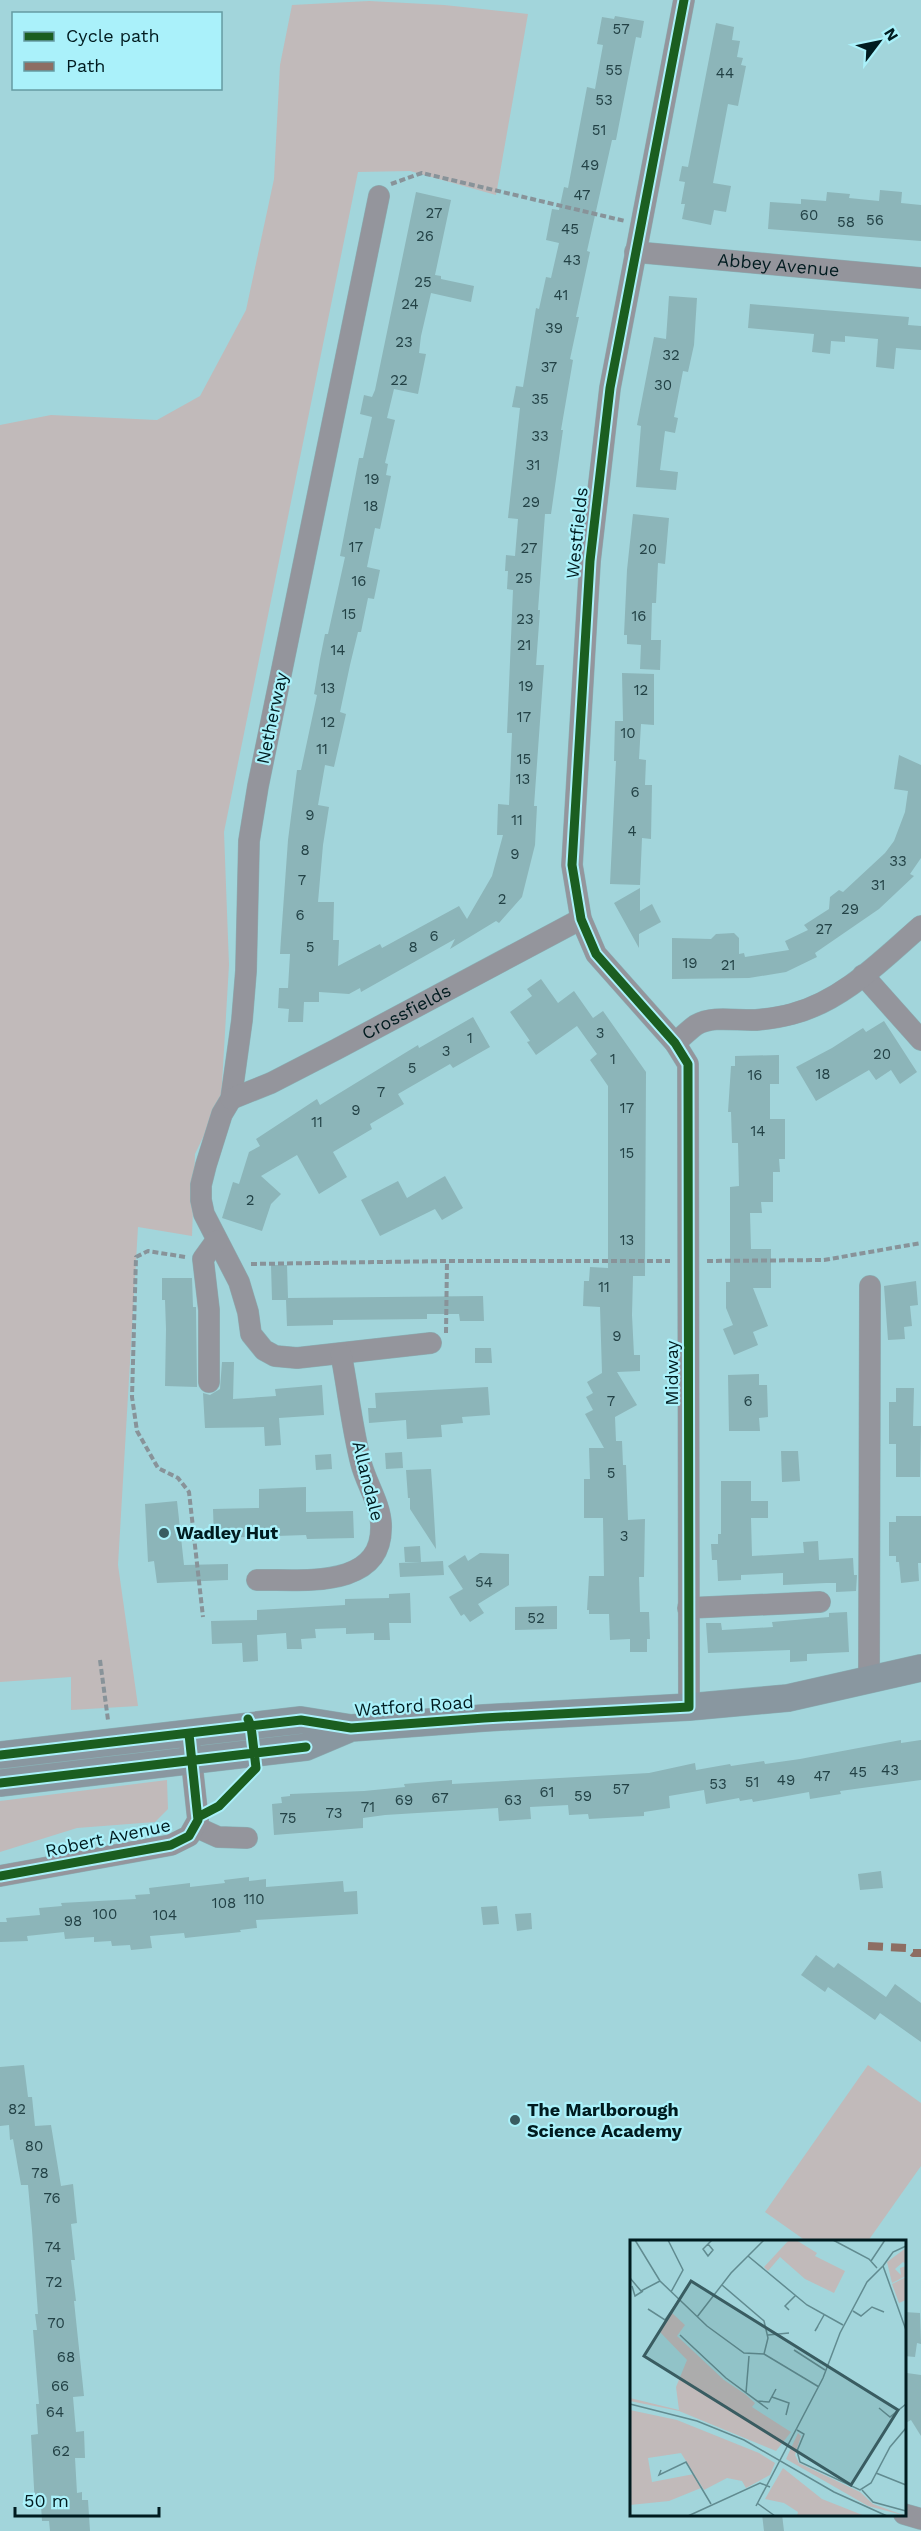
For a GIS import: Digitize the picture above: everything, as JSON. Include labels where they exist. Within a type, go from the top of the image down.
[{"type":"main road","name":"Watford Road","points":[[0,1755],[301,1720],[351,1728],[495,1717],[689,1707],[788,1698],[921,1668]]},
{"type":"main road","name":"Watford Road","points":[[0,1783],[306,1747],[351,1728]]},
{"type":"street","name":"Westfields","points":[[675,1043],[596,954],[581,919],[572,865],[590,561],[610,388],[684,0]]},
{"type":"street","name":"Netherway","points":[[216,1240],[204,1214],[201,1185],[222,1114],[231,1099],[246,971],[249,841],[256,797],[379,196]]},
{"type":"street","name":"Abbey Avenue","points":[[635,252],[921,278]]},
{"type":"street","name":"Crossfields","points":[[231,1099],[271,1083],[328,1054],[581,919]]},
{"type":"street","points":[[675,1043],[697,1025],[706,1022],[757,1020],[792,1014],[808,1008],[842,991],[921,926]]},
{"type":"street","points":[[863,975],[921,1040]]},
{"type":"street","name":"Midway","points":[[675,1043],[684,1054],[689,1073],[689,1707]]},
{"type":"street","points":[[208,1382],[209,1310],[203,1259],[216,1240],[231,1264],[244,1297],[251,1334],[264,1350],[275,1356],[297,1358],[430,1343]]},
{"type":"street","points":[[869,1680],[870,1286]]},
{"type":"street","name":"Allandale","points":[[256,1580],[334,1578],[351,1574],[368,1561],[379,1540],[381,1525],[379,1512],[361,1462],[341,1354]]},
{"type":"street","points":[[688,1608],[820,1602]]},
{"type":"street","name":"Robert Avenue","points":[[0,1876],[171,1845],[189,1836],[196,1827],[198,1817],[190,1761],[189,1734]]},
{"type":"street","name":"Robert Avenue","points":[[196,1827],[218,1837],[247,1838]]},
{"type":"path","points":[[379,196],[394,181],[422,173],[640,224]]},
{"type":"path","points":[[231,1264],[824,1260],[921,1243]]},
{"type":"path","points":[[136,1257],[132,1397],[137,1431],[158,1468],[178,1478],[189,1492],[203,1617]]},
{"type":"path","points":[[430,1343],[448,1332],[447,1261]]},
{"type":"path","points":[[100,1660],[111,1741]]},
{"type":"shaded area","points":[[369,1],[444,5],[528,14],[496,195],[410,171],[358,172],[224,832],[229,965],[221,1100],[195,1154],[192,1236],[138,1227],[118,1565],[138,1706],[71,1710],[71,1677],[0,1682],[0,425],[51,415],[157,420],[200,396],[246,310],[274,179],[280,65],[292,5]]},
{"type":"shaded area","points":[[167,1780],[168,1809],[155,1822],[77,1828],[0,1852],[0,1801]]},
{"type":"shaded area","points":[[868,2065],[921,2103],[921,2166],[869,2240],[805,2240],[765,2212]]},
{"type":"building","points":[[615,16],[644,21],[641,38],[636,37],[616,140],[612,140],[587,251],[590,252],[576,317],[579,317],[570,359],[573,360],[561,430],[563,430],[551,514],[545,514],[536,665],[544,665],[534,806],[537,806],[535,845],[522,897],[499,923],[496,921],[450,949],[455,939],[361,992],[360,988],[349,994],[319,992],[319,1002],[304,1002],[303,1022],[288,1022],[289,1009],[278,1008],[279,988],[288,988],[290,954],[280,954],[288,840],[297,770],[301,770],[317,695],[314,694],[325,634],[328,634],[345,557],[340,556],[359,458],[363,458],[372,417],[360,414],[364,395],[372,397],[375,390],[416,192],[451,200],[435,275],[441,276],[441,279],[474,286],[471,302],[431,293],[421,336],[419,353],[426,354],[418,394],[394,389],[387,418],[395,420],[385,463],[388,464],[386,475],[391,476],[380,529],[375,528],[367,567],[380,570],[374,599],[368,598],[361,632],[358,632],[350,665],[340,712],[346,714],[334,767],[325,765],[318,805],[329,807],[318,902],[334,902],[333,940],[339,940],[338,966],[380,944],[382,948],[459,906],[467,919],[492,876],[503,835],[497,835],[498,804],[509,805],[512,733],[507,733],[513,590],[507,589],[508,571],[505,571],[506,555],[515,556],[518,519],[508,518],[520,408],[512,407],[516,386],[523,387],[536,308],[539,309],[546,277],[551,278],[559,243],[546,240],[552,209],[559,210],[564,187],[568,188],[587,87],[595,89],[603,45],[597,44],[602,17],[614,19]]},
{"type":"building","points":[[716,23],[734,27],[732,40],[740,41],[737,57],[743,58],[741,65],[746,66],[738,106],[728,104],[713,183],[731,186],[726,212],[714,210],[711,225],[682,219],[685,204],[681,204],[685,182],[679,181],[682,166],[688,167]]},
{"type":"building","points":[[880,190],[902,192],[901,203],[921,205],[921,241],[768,229],[770,202],[801,204],[801,199],[826,201],[827,192],[850,194],[849,198],[879,201]]},
{"type":"building","points":[[669,296],[697,298],[694,345],[688,372],[683,371],[674,417],[678,418],[675,433],[665,431],[660,470],[678,472],[676,490],[636,487],[641,426],[637,425],[654,337],[666,339]]},
{"type":"building","points":[[750,304],[909,317],[908,325],[921,326],[921,350],[896,348],[894,369],[876,367],[878,339],[845,336],[845,342],[831,341],[830,354],[812,352],[814,334],[748,328]]},
{"type":"building","points":[[633,514],[669,518],[665,564],[658,563],[656,603],[652,603],[651,640],[661,640],[660,670],[640,669],[641,645],[627,644],[627,635],[624,635],[627,570]]},
{"type":"building","points":[[622,673],[654,674],[654,725],[641,724],[639,759],[646,760],[645,785],[652,785],[651,839],[642,838],[640,885],[610,884],[616,761],[614,761],[615,721],[623,721]]},
{"type":"building","points":[[899,755],[921,765],[921,858],[910,874],[914,876],[879,909],[815,953],[817,957],[786,972],[749,978],[672,979],[672,938],[711,939],[716,934],[734,933],[739,938],[739,954],[744,953],[745,957],[789,950],[785,941],[808,930],[804,925],[829,909],[830,897],[839,890],[843,892],[885,853],[894,841],[905,812],[908,791],[894,789]]},
{"type":"building","points":[[640,888],[640,911],[652,904],[661,922],[639,934],[639,948],[614,903]]},
{"type":"building","points":[[541,979],[558,1003],[574,991],[593,1018],[603,1011],[646,1072],[645,1276],[633,1276],[632,1315],[634,1355],[640,1355],[640,1371],[617,1372],[637,1405],[615,1417],[616,1441],[622,1441],[623,1465],[626,1465],[628,1520],[645,1519],[644,1577],[639,1577],[640,1612],[649,1612],[650,1639],[647,1639],[647,1652],[630,1652],[630,1639],[610,1640],[609,1614],[589,1614],[587,1610],[589,1576],[604,1576],[603,1518],[584,1518],[584,1479],[590,1479],[589,1448],[604,1448],[585,1414],[593,1410],[586,1397],[593,1393],[587,1382],[602,1373],[600,1307],[583,1306],[584,1281],[589,1281],[590,1267],[608,1268],[608,1086],[590,1060],[597,1054],[577,1026],[536,1055],[527,1042],[530,1041],[510,1012],[532,996],[527,989]]},
{"type":"building","points":[[473,1017],[490,1047],[453,1068],[450,1064],[398,1094],[404,1104],[370,1124],[372,1129],[333,1152],[347,1177],[319,1194],[297,1155],[261,1176],[281,1194],[271,1204],[262,1231],[222,1218],[233,1182],[239,1184],[249,1152],[260,1146],[256,1139],[317,1099],[320,1105],[418,1045],[419,1048]]},
{"type":"building","points":[[884,1021],[917,1072],[900,1084],[891,1070],[876,1080],[869,1070],[816,1101],[796,1067],[863,1028],[866,1032]]},
{"type":"building","points":[[779,1055],[779,1084],[770,1084],[770,1119],[785,1119],[785,1159],[779,1159],[780,1172],[773,1172],[773,1202],[761,1202],[762,1213],[750,1213],[751,1249],[771,1249],[771,1288],[753,1288],[768,1326],[753,1332],[758,1345],[734,1355],[723,1329],[733,1325],[726,1308],[726,1282],[730,1282],[730,1187],[739,1186],[738,1143],[732,1143],[731,1112],[728,1112],[731,1066],[735,1066],[735,1056]]},
{"type":"building","points":[[445,1176],[463,1208],[442,1220],[435,1209],[380,1236],[361,1200],[398,1181],[407,1198]]},
{"type":"building","points":[[271,1265],[287,1265],[288,1298],[483,1296],[484,1321],[460,1321],[459,1314],[427,1314],[427,1319],[333,1320],[333,1325],[287,1326],[286,1300],[272,1300]]},
{"type":"building","points":[[162,1278],[192,1278],[193,1307],[196,1307],[197,1387],[165,1386],[166,1329]]},
{"type":"building","points":[[916,1281],[918,1305],[910,1306],[912,1326],[904,1327],[905,1339],[888,1340],[884,1286]]},
{"type":"building","points":[[475,1348],[491,1348],[492,1363],[475,1363]]},
{"type":"building","points":[[222,1362],[234,1362],[233,1399],[276,1396],[275,1389],[322,1385],[324,1415],[279,1418],[281,1445],[265,1446],[264,1427],[205,1428],[203,1393],[210,1395],[220,1389]]},
{"type":"building","points":[[759,1374],[759,1385],[767,1385],[768,1417],[759,1418],[760,1431],[729,1431],[728,1375]]},
{"type":"building","points":[[488,1387],[490,1415],[462,1417],[463,1423],[441,1425],[442,1437],[407,1439],[406,1420],[369,1423],[368,1408],[376,1408],[375,1393]]},
{"type":"building","points":[[896,1388],[914,1388],[913,1426],[921,1426],[920,1477],[896,1477],[896,1444],[889,1444],[889,1402],[896,1402]]},
{"type":"building","points":[[781,1451],[798,1451],[800,1481],[782,1482]]},
{"type":"building","points":[[402,1452],[403,1468],[386,1469],[385,1453]]},
{"type":"building","points":[[331,1454],[332,1469],[316,1470],[315,1455]]},
{"type":"building","points":[[431,1469],[436,1549],[410,1509],[406,1470]]},
{"type":"building","points":[[721,1481],[751,1481],[751,1501],[768,1501],[768,1518],[751,1518],[752,1556],[804,1553],[803,1542],[818,1541],[819,1560],[853,1558],[854,1575],[857,1575],[856,1591],[836,1592],[836,1583],[783,1585],[783,1573],[741,1575],[741,1580],[718,1581],[717,1560],[712,1560],[711,1544],[718,1544],[718,1534],[721,1534]]},
{"type":"building","points":[[306,1487],[306,1512],[353,1511],[354,1538],[307,1539],[306,1535],[214,1538],[213,1509],[259,1508],[259,1489]]},
{"type":"building","name":"Wadley Hut","points":[[177,1501],[184,1565],[228,1564],[228,1580],[157,1583],[154,1561],[148,1562],[145,1504]]},
{"type":"building","points":[[896,1516],[921,1516],[919,1581],[901,1583],[899,1562],[896,1562],[896,1556],[889,1556],[889,1522],[896,1522]]},
{"type":"building","points":[[420,1546],[421,1562],[405,1562],[404,1547]]},
{"type":"building","points":[[480,1553],[509,1554],[509,1585],[478,1604],[484,1613],[470,1622],[464,1614],[461,1616],[449,1597],[463,1589],[448,1566],[465,1555],[468,1561]]},
{"type":"building","points":[[443,1561],[444,1575],[400,1577],[399,1563]]},
{"type":"building","points":[[410,1593],[411,1623],[389,1623],[390,1640],[374,1640],[374,1633],[346,1634],[346,1628],[315,1629],[316,1638],[301,1639],[302,1649],[287,1649],[286,1633],[257,1635],[258,1661],[243,1662],[242,1643],[212,1644],[211,1621],[257,1620],[257,1610],[345,1605],[345,1599],[389,1598],[389,1594]]},
{"type":"building","points":[[557,1606],[557,1629],[515,1630],[515,1607]]},
{"type":"building","points":[[847,1612],[849,1652],[807,1654],[807,1661],[790,1662],[790,1650],[708,1653],[706,1623],[721,1623],[722,1630],[773,1627],[772,1622],[829,1617],[829,1613]]},
{"type":"building","points":[[901,1740],[901,1743],[921,1740],[921,1780],[840,1791],[841,1794],[810,1799],[809,1792],[753,1802],[752,1799],[740,1801],[739,1798],[706,1804],[704,1790],[669,1796],[670,1808],[644,1812],[644,1816],[589,1819],[588,1814],[569,1815],[568,1805],[530,1807],[531,1819],[499,1821],[498,1808],[385,1815],[363,1818],[363,1828],[274,1835],[272,1804],[282,1803],[281,1797],[290,1796],[290,1794],[364,1791],[405,1787],[404,1784],[452,1780],[452,1784],[649,1773],[695,1763],[696,1770],[764,1761],[765,1764]]},
{"type":"building","points":[[881,1871],[883,1888],[860,1890],[858,1874]]},
{"type":"building","points":[[249,1877],[249,1881],[266,1879],[266,1887],[343,1881],[344,1892],[357,1891],[358,1914],[256,1920],[257,1928],[185,1938],[184,1933],[150,1936],[152,1948],[131,1950],[130,1945],[112,1946],[111,1941],[94,1942],[94,1937],[65,1939],[64,1932],[27,1936],[28,1941],[0,1942],[0,1922],[7,1922],[6,1918],[40,1915],[39,1908],[62,1906],[61,1903],[136,1899],[135,1895],[150,1894],[149,1888],[190,1883],[190,1887],[225,1883],[224,1880]]},
{"type":"building","points":[[497,1906],[499,1924],[483,1925],[481,1907]]},
{"type":"building","points":[[531,1913],[532,1929],[517,1931],[515,1914]]},
{"type":"building","points":[[816,1955],[834,1968],[838,1963],[886,1997],[895,1984],[921,2003],[921,2042],[880,2013],[875,2020],[828,1987],[825,1992],[801,1975]]},
{"type":"building","points":[[24,2065],[28,2097],[32,2097],[35,2126],[51,2125],[61,2186],[73,2184],[77,2223],[71,2224],[75,2260],[71,2260],[84,2396],[73,2397],[76,2432],[84,2431],[85,2458],[75,2458],[77,2493],[82,2492],[82,2500],[88,2500],[90,2531],[50,2531],[49,2521],[42,2521],[41,2505],[35,2505],[31,2435],[38,2434],[36,2404],[39,2404],[33,2330],[37,2330],[35,2314],[38,2314],[28,2185],[21,2185],[13,2139],[10,2140],[9,2125],[0,2126],[0,2067]]},
{"type":"building","points":[[906,2312],[920,2313],[921,2344],[917,2343],[915,2357],[906,2356]]},
{"type":"building","points":[[907,2373],[921,2375],[921,2436],[911,2420],[906,2423]]},
{"type":"building","points":[[762,2516],[782,2516],[784,2531],[764,2531]]},
{"type":"marked path","points":[[868,1946],[907,1948],[913,1953],[921,1953]]},
{"type":"cycle path","points":[[0,1755],[301,1720],[351,1728],[689,1707],[688,1064],[675,1043],[596,954],[581,919],[572,865],[590,561],[610,388],[684,0]]},
{"type":"cycle path","points":[[198,1817],[219,1806],[256,1768],[251,1726],[248,1719]]},
{"type":"cycle path","points":[[0,1876],[171,1845],[189,1836],[198,1820],[189,1734]]},
{"type":"cycle path","points":[[0,1783],[306,1747]]},
{"type":"place","name":"Wadley Hut","points":[[164,1533]]},
{"type":"place","name":"The Marlborough Science Academy","points":[[515,2120]]}]
